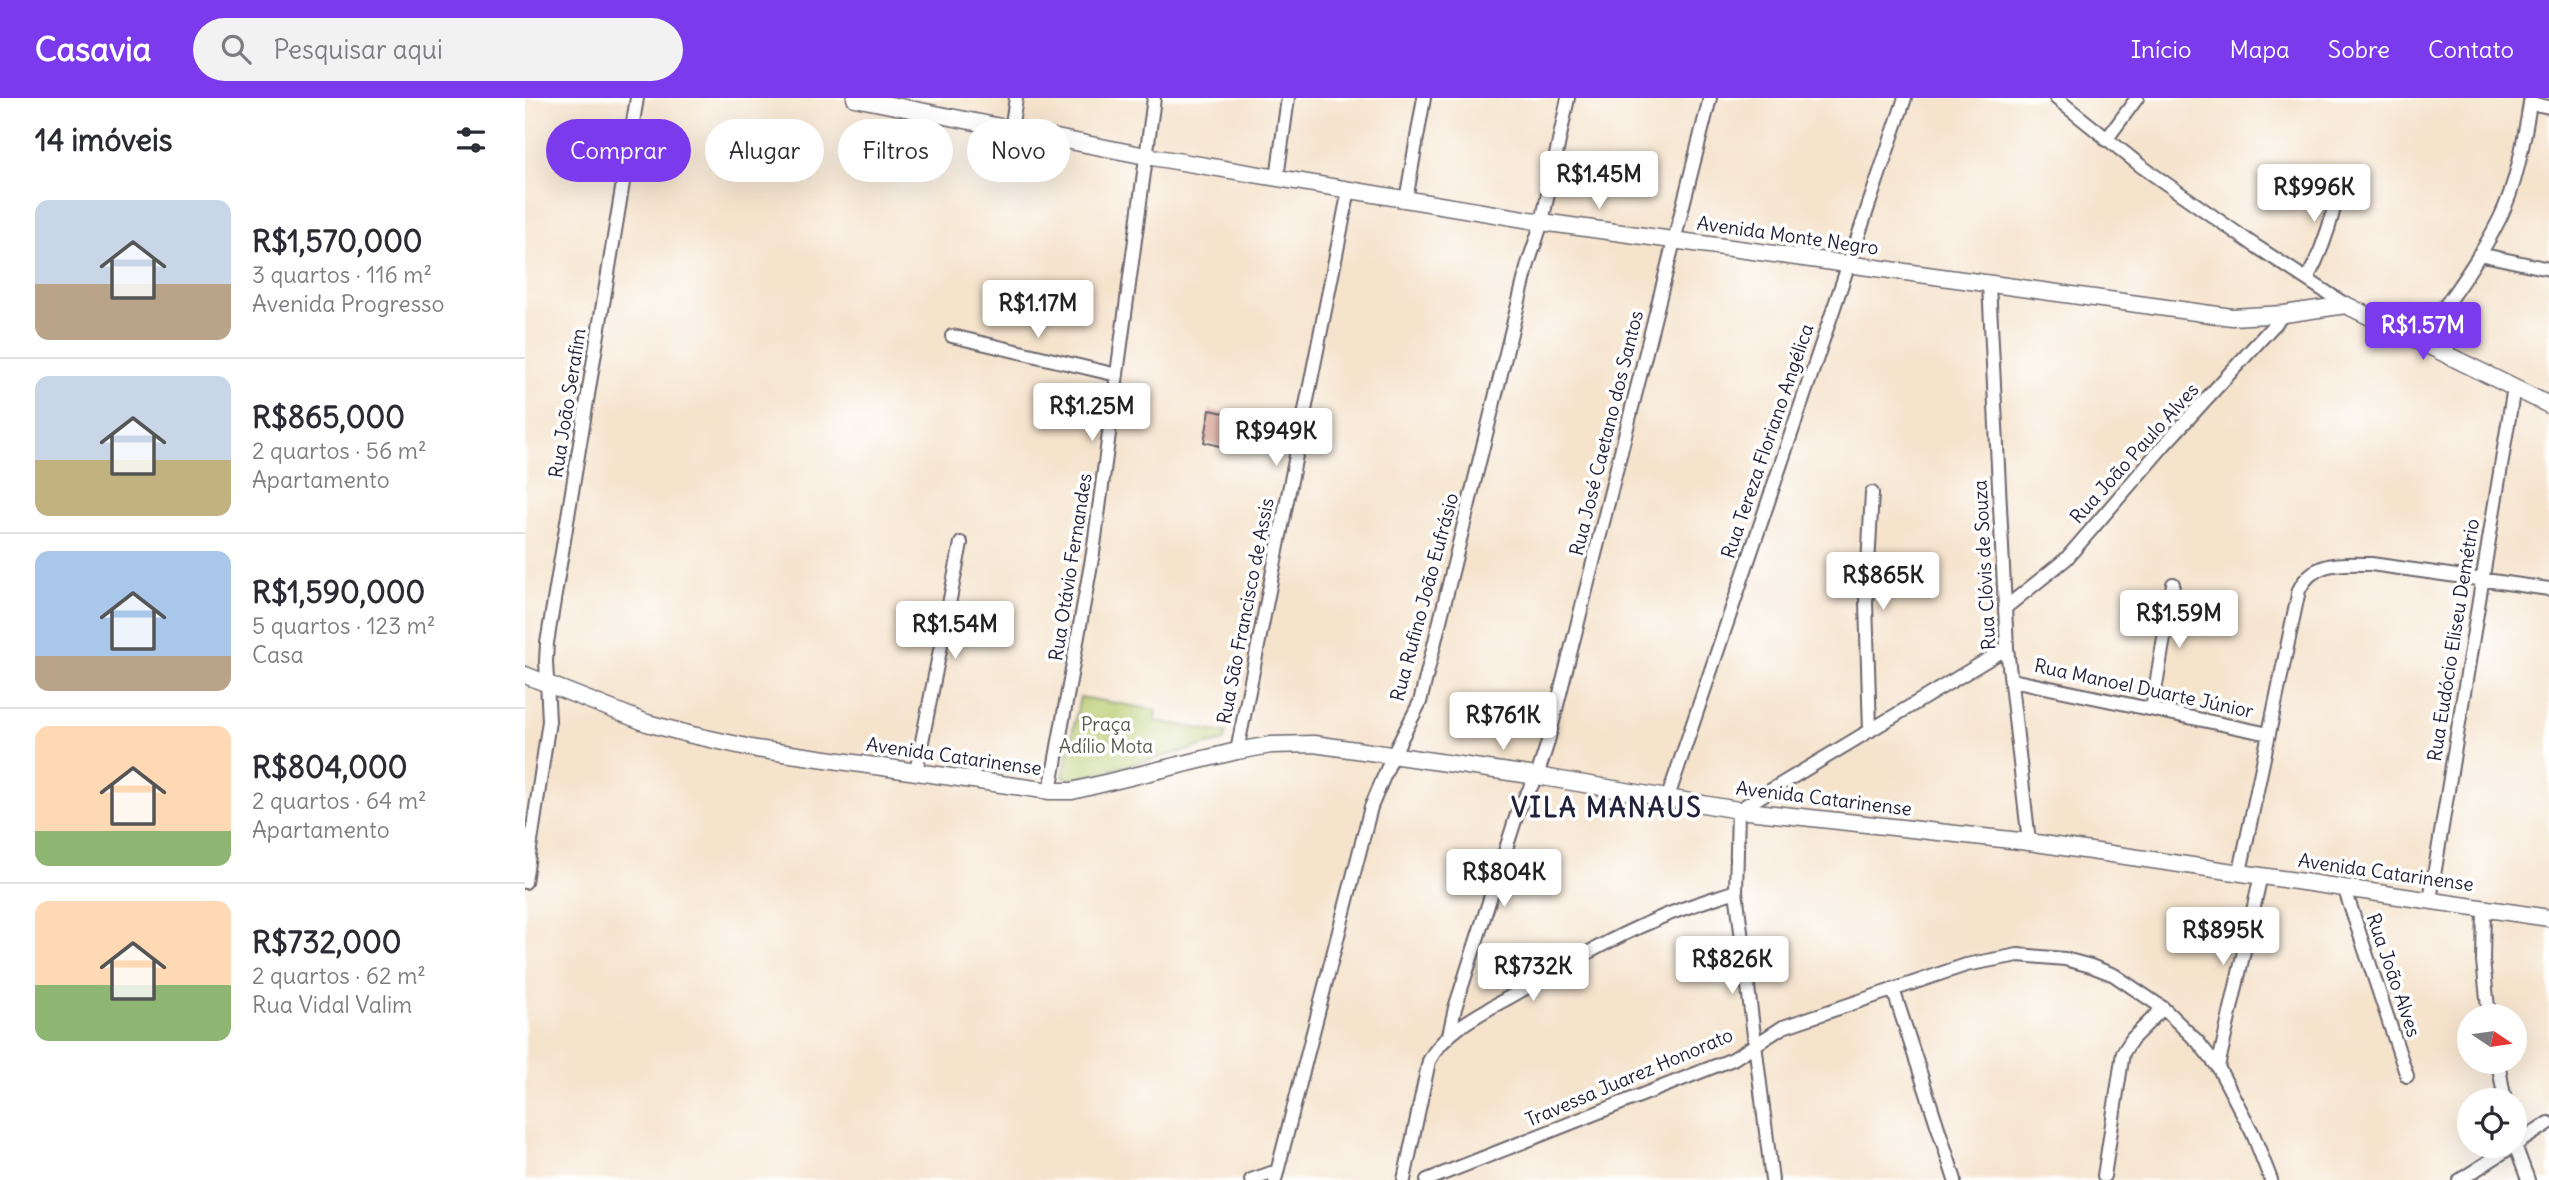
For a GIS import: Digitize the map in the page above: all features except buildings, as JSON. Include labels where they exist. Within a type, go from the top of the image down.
[{"type":"street","name":"Rua João Serafim","points":[[525,882],[549,721],[547,643],[637,98]]},
{"type":"street","name":"Avenida Monte Negro","points":[[855,98],[967,120]]},
{"type":"street","points":[[1013,119],[1016,98]]},
{"type":"street","name":"Rua Otávio Fernandes","points":[[1050,791],[1093,553],[1154,98]]},
{"type":"street","points":[[1277,178],[1288,98]]},
{"type":"street","points":[[1406,200],[1424,98]]},
{"type":"street","name":"Rua Rufino João Eufrásio","points":[[1276,1175],[1371,807],[1420,702],[1528,264],[1542,222],[1568,98]]},
{"type":"street","name":"Rua José Caetano dos Santos","points":[[1449,1035],[1455,1008],[1519,808],[1537,776],[1547,745],[1710,98]]},
{"type":"street","name":"Rua Tereza Floriano Angélica","points":[[1668,797],[1846,265],[1905,98]]},
{"type":"street","points":[[2056,98],[2106,140],[2244,239],[2346,305],[2549,405]]},
{"type":"street","points":[[2106,140],[2137,98]]},
{"type":"street","points":[[2421,340],[2479,254],[2501,216],[2511,189],[2531,101],[2549,107]]},
{"type":"street","name":"Avenida Monte Negro","points":[[1070,141],[1542,222],[2207,314],[2255,317],[2346,305]]},
{"type":"street","points":[[2307,279],[2321,254],[2332,222],[2341,176]]},
{"type":"street","name":"Rua São Francisco de Assis","points":[[1237,751],[1349,190]]},
{"type":"street","points":[[2479,254],[2549,268]]},
{"type":"street","name":"Rua Clóvis de Souza","points":[[1989,284],[2007,648],[2029,842]]},
{"type":"street","name":"Rua João Paulo Alves","points":[[2005,608],[2066,559],[2158,452],[2284,314]]},
{"type":"street","points":[[952,336],[1117,375]]},
{"type":"street","name":"Rua Eudócio Eliseu Demétrio","points":[[2430,900],[2514,387]]},
{"type":"street","points":[[1870,731],[1866,602],[1872,493]]},
{"type":"street","points":[[916,772],[961,543]]},
{"type":"street","points":[[2240,872],[2299,590],[2304,578],[2311,571],[2336,565],[2371,564],[2549,589]]},
{"type":"street","points":[[2152,709],[2173,584]]},
{"type":"street","points":[[1772,1180],[1736,891],[1738,810],[2007,648]]},
{"type":"street","name":"Avenida Catarinense","points":[[525,675],[647,723],[692,735],[756,748],[1050,791],[1072,791],[1237,751],[1293,743],[1333,746],[1537,776],[1738,810],[2029,842],[2549,918]]},
{"type":"street","name":"Rua Manoel Duarte Júnior","points":[[2012,680],[2269,734]]},
{"type":"street","points":[[2218,1067],[2260,875]]},
{"type":"street","name":"Rua João Alves","points":[[2344,887],[2407,1076]]},
{"type":"street","points":[[1404,1180],[1429,1061],[1434,1051],[1449,1035],[1523,989],[1616,938],[1654,920],[1736,891]]},
{"type":"street","points":[[2484,908],[2484,972],[2488,1004]]},
{"type":"street","name":"Travessa Juarez Honorato","points":[[1427,1180],[1733,1059],[1783,1027],[1979,961],[2018,955],[2065,959],[2114,975],[2164,1008],[2198,1042],[2218,1067],[2237,1101],[2271,1180]]},
{"type":"street","points":[[1893,989],[1955,1180]]},
{"type":"street","points":[[2104,1176],[2123,1053],[2132,1040],[2164,1008]]},
{"type":"street","points":[[2527,1137],[2549,1123]]},
{"type":"street","points":[[2460,1180],[2494,1158]]},
{"type":"street","points":[[2519,1158],[2528,1180]]},
{"type":"street","points":[[1251,1180],[1276,1175]]},
{"type":"green space","name":"Praça Adílio Mota","points":[[1080,697],[1156,710],[1155,721],[1226,733],[1224,741],[1075,779],[1063,777]]},
{"type":"district","name":"VILA MANAUS","points":[[1607,808]]}]
